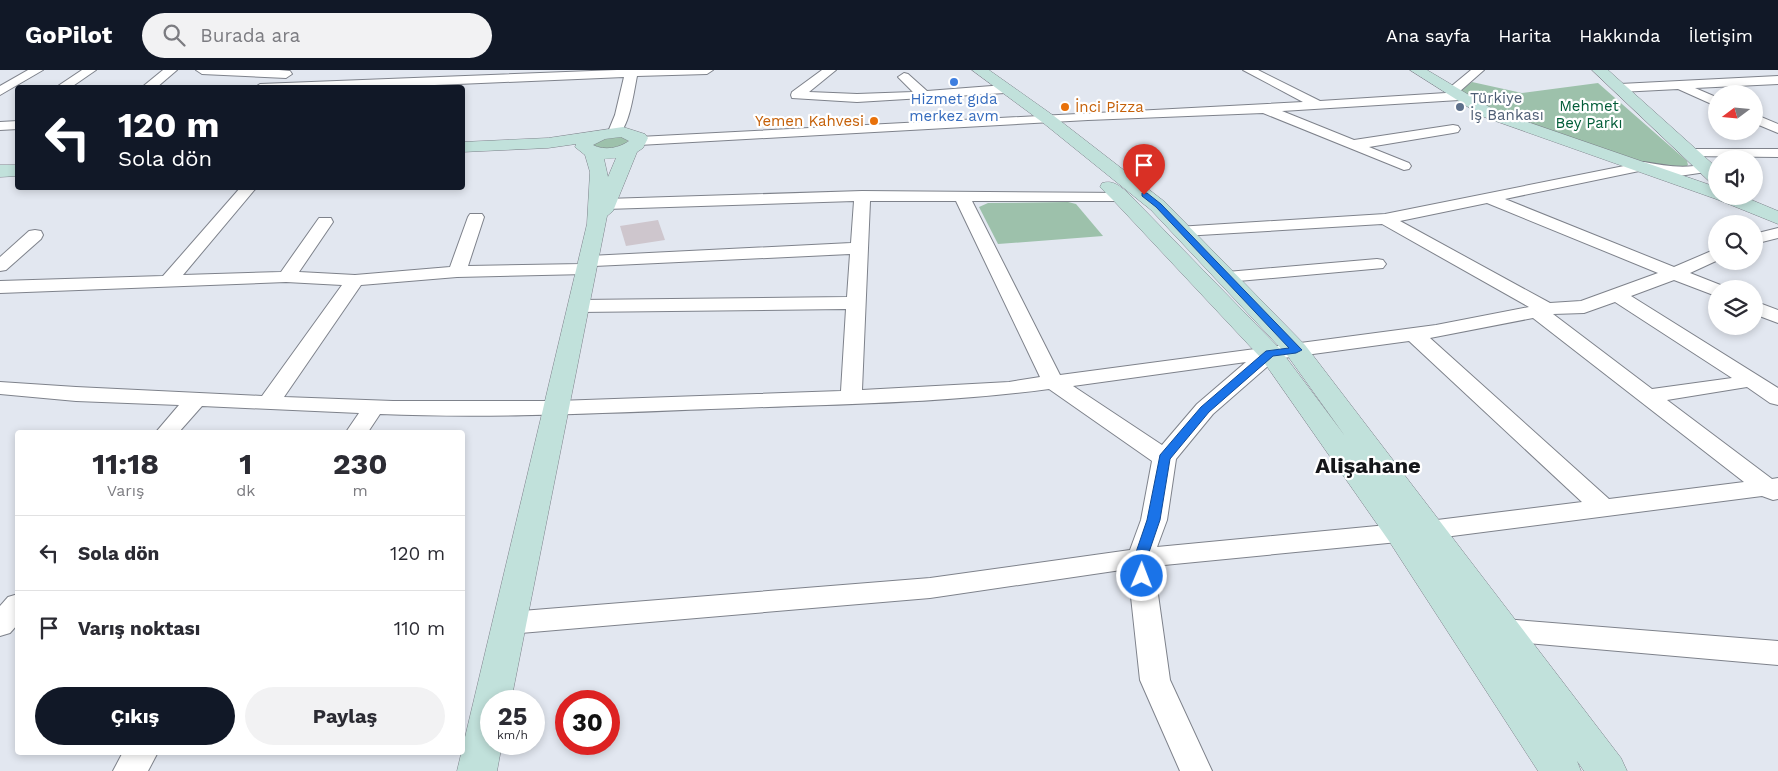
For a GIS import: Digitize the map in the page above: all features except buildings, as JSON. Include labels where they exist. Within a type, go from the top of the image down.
[{"type":"main road","points":[[964,70],[991,83],[1158,206],[1296,350],[1607,771]]},
{"type":"main road","points":[[1417,70],[1490,114],[1644,166],[1708,190]]},
{"type":"main road","points":[[1599,70],[1708,170]]},
{"type":"main road","points":[[1038,119],[1120,196],[1270,353],[1400,533],[1561,771]]},
{"type":"main road","points":[[465,154],[592,146],[615,132],[630,133],[639,138],[601,214],[588,265],[494,690]]},
{"type":"main road","points":[[465,147],[548,143],[592,146],[607,153],[634,145]]},
{"type":"main road","points":[[592,146],[599,172],[601,214]]},
{"type":"main road","points":[[0,171],[15,170]]},
{"type":"main road","points":[[0,178],[15,177]]},
{"type":"main road","points":[[1748,205],[1778,218]]},
{"type":"main road","points":[[1754,205],[1759,209]]},
{"type":"main road","points":[[477,771],[480,755]]},
{"type":"street","points":[[0,90],[37,70]]},
{"type":"street","points":[[66,85],[90,70]]},
{"type":"street","points":[[151,85],[171,70]]},
{"type":"street","points":[[202,70],[294,74],[284,85]]},
{"type":"street","points":[[313,85],[484,74],[707,70]]},
{"type":"street","points":[[830,70],[796,95],[857,98],[924,96],[991,83]]},
{"type":"street","points":[[1248,70],[1319,105]]},
{"type":"street","points":[[634,145],[1038,119],[1262,109],[1456,94],[1478,70]]},
{"type":"street","points":[[1742,70],[1775,81]]},
{"type":"street","points":[[615,132],[622,115],[631,72]]},
{"type":"street","points":[[904,77],[924,96]]},
{"type":"street","points":[[1620,88],[1775,81]]},
{"type":"street","points":[[1680,85],[1708,98]]},
{"type":"street","points":[[0,99],[15,98]]},
{"type":"street","points":[[1262,109],[1404,166]]},
{"type":"street","points":[[1763,122],[1778,129]]},
{"type":"street","points":[[0,126],[15,125]]},
{"type":"street","points":[[1351,145],[1453,129]]},
{"type":"street","points":[[1183,231],[1385,218],[1644,166],[1678,172],[1701,169],[1696,159],[1778,152]]},
{"type":"street","points":[[168,281],[246,190]]},
{"type":"street","points":[[601,214],[862,196],[1120,196]]},
{"type":"street","points":[[852,397],[862,196]]},
{"type":"street","points":[[962,197],[1053,382],[1164,458]]},
{"type":"street","points":[[1486,197],[1708,286]]},
{"type":"street","points":[[457,272],[476,217]]},
{"type":"street","points":[[1385,218],[1542,310],[1646,396],[1774,490]]},
{"type":"street","points":[[286,277],[325,222]]},
{"type":"street","points":[[1763,237],[1778,233]]},
{"type":"street","points":[[0,266],[35,235]]},
{"type":"street","points":[[0,287],[286,277],[356,280],[457,272],[860,248]]},
{"type":"street","points":[[0,388],[76,394],[374,407],[556,408],[852,397],[1010,388],[1414,334],[1542,310],[1584,308],[1708,258]]},
{"type":"street","points":[[1227,276],[1377,264]]},
{"type":"street","points":[[269,402],[356,280]]},
{"type":"street","points":[[1617,295],[1778,398]]},
{"type":"street","points":[[579,306],[857,303]]},
{"type":"street","points":[[1763,311],[1778,317]]},
{"type":"street","points":[[1414,334],[1604,508]]},
{"type":"street","points":[[1196,771],[1155,680],[1140,558],[1154,520],[1164,458],[1205,409],[1270,353]]},
{"type":"street","points":[[1646,396],[1751,380]]},
{"type":"street","points":[[169,430],[196,399]]},
{"type":"street","points":[[358,430],[374,407]]},
{"type":"street","points":[[509,623],[930,588],[1140,558],[1429,530],[1604,508],[1774,490]]},
{"type":"street","points":[[0,625],[15,608]]},
{"type":"street","points":[[1503,630],[1778,653]]},
{"type":"street","points":[[129,771],[140,755]]},
{"type":"green space","name":"Mehmet Bey Parkı","points":[[1472,82],[1522,93],[1598,83],[1687,161],[1688,165],[1684,168],[1653,167],[1485,109],[1458,93]]},
{"type":"green space","points":[[619,136],[627,139],[628,143],[609,150],[592,146],[597,139]]},
{"type":"green space","points":[[1068,202],[1076,204],[1103,236],[998,244],[979,207],[988,203]]},
{"type":"place","name":"Hizmet gıda merkez avm","points":[[954,82]]},
{"type":"place","name":"İnci Pizza","points":[[1065,107]]},
{"type":"place","name":"Türkiye İş Bankası","points":[[1460,107]]},
{"type":"place","name":"Yemen Kahvesi","points":[[874,121]]},
{"type":"district","name":"Alişahane","points":[[1368,465]]},
{"type":"route","points":[[1142,576],[1140,558],[1154,520],[1164,458],[1205,409],[1270,353],[1296,350],[1158,206],[1144,195]]}]
